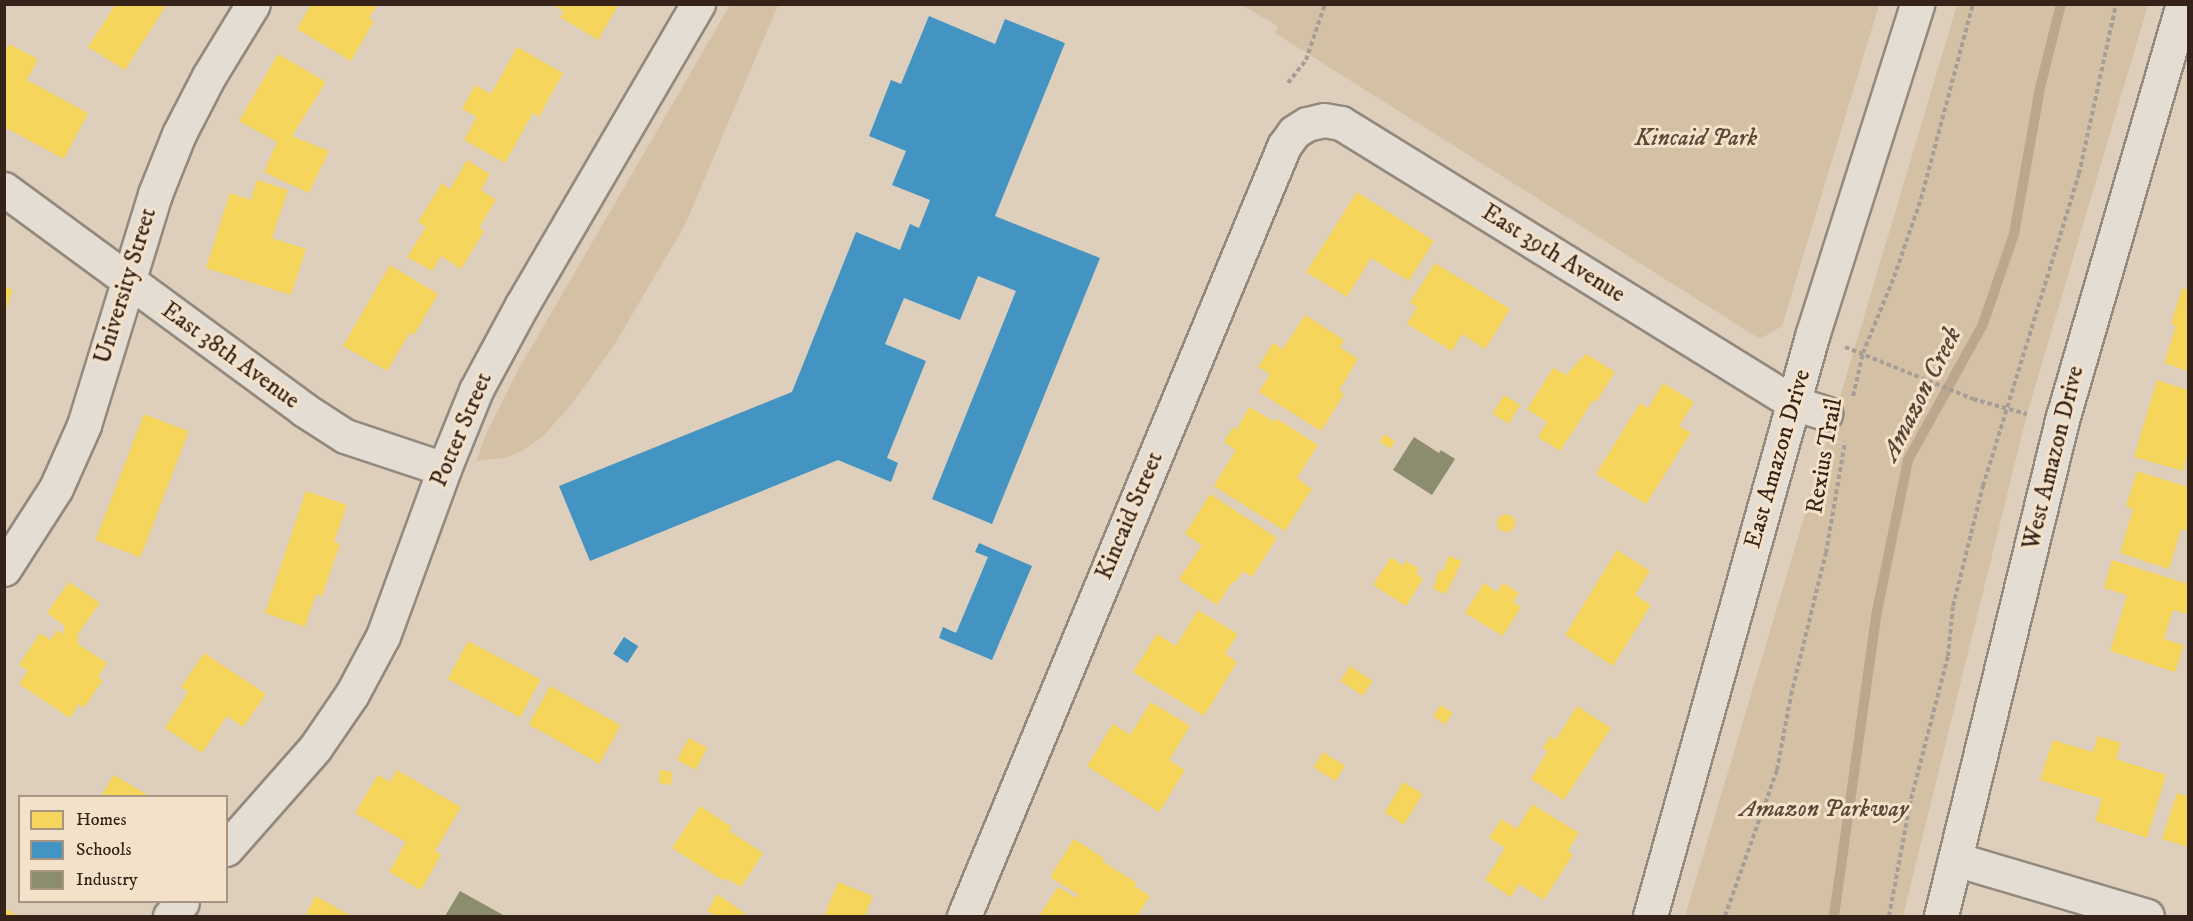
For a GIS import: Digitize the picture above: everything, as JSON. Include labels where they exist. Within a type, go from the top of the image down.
[{"type":"street","name":"University Street","points":[[4,569],[56,488],[79,436],[155,194],[179,134],[209,76],[253,4]]},
{"type":"street","name":"Potter Street","points":[[228,847],[315,747],[352,694],[387,627],[444,469],[476,390],[522,305],[698,4]]},
{"type":"street","name":"East Amazon Drive","points":[[1650,916],[1812,336],[1917,4]]},
{"type":"street","name":"West Amazon Drive","points":[[1941,916],[2062,420],[2183,4]]},
{"type":"street","name":"East 39th Avenue","points":[[1307,124],[1324,120],[1341,123],[1794,403],[1838,410]]},
{"type":"street","name":"Kincaid Street","points":[[964,916],[1284,146],[1293,132],[1307,124]]},
{"type":"street","name":"East 38th Avenue","points":[[4,189],[303,409],[345,436],[444,469]]},
{"type":"street","points":[[1955,859],[2147,916]]},
{"type":"street","points":[[170,916],[181,903]]},
{"type":"path","points":[[1287,83],[1306,60],[1325,4]]},
{"type":"path","name":"Rexius Trail","points":[[1838,410],[1863,353],[1921,199],[1973,4]]},
{"type":"path","points":[[1888,916],[1911,799],[1948,656],[1953,606],[1983,486],[2079,174],[2116,4]]},
{"type":"path","points":[[1845,347],[1973,399],[2027,414]]},
{"type":"path","name":"Rexius Trail","points":[[1725,916],[1777,770],[1791,695],[1826,553],[1845,440]]},
{"type":"green space","points":[[730,5],[778,5],[685,225],[613,347],[570,406],[543,436],[522,451],[504,458],[476,461],[487,432],[517,372]]},
{"type":"green space","name":"Kincaid Park","points":[[1241,5],[1879,5],[1782,326],[1760,339],[1275,33],[1278,26]]},
{"type":"green space","name":"Amazon Parkway","points":[[1957,5],[2148,5],[2027,414],[1903,916],[1685,916]]},
{"type":"building: Homes","points":[[116,4],[167,4],[125,70],[88,47]]},
{"type":"building: Homes","points":[[311,4],[378,4],[369,18],[374,21],[351,61],[297,29]]},
{"type":"building: Homes","points":[[552,4],[619,4],[598,40],[560,17],[564,12]]},
{"type":"building: Homes","points":[[9,44],[38,59],[27,80],[88,113],[64,159],[4,127],[4,54]]},
{"type":"building: Homes","points":[[517,47],[563,73],[539,117],[533,113],[505,163],[464,140],[477,117],[462,109],[475,85],[491,94]]},
{"type":"building: Homes","points":[[278,54],[326,82],[292,136],[329,151],[309,193],[264,172],[277,142],[239,121]]},
{"type":"building: Homes","points":[[467,160],[490,174],[481,190],[496,200],[479,228],[484,231],[461,269],[441,256],[432,271],[407,257],[426,227],[418,222],[442,183],[450,189]]},
{"type":"building: Homes","points":[[257,180],[288,190],[272,238],[306,249],[291,295],[206,268],[230,193],[251,200]]},
{"type":"building: Homes","points":[[1357,192],[1434,241],[1409,281],[1371,258],[1347,297],[1306,272]]},
{"type":"building: Homes","points":[[1435,263],[1510,309],[1485,349],[1462,334],[1452,351],[1407,324],[1417,307],[1410,303]]},
{"type":"building: Homes","points":[[390,265],[438,294],[414,335],[410,332],[387,371],[343,346]]},
{"type":"building: Homes","points":[[4,287],[13,290],[5,312],[4,312]]},
{"type":"building: Homes","points":[[2182,288],[2188,290],[2188,371],[2164,363],[2176,326],[2171,324]]},
{"type":"building: Homes","points":[[1305,315],[1344,340],[1340,347],[1358,359],[1339,390],[1344,394],[1321,431],[1259,392],[1270,374],[1258,367],[1273,343],[1283,349]]},
{"type":"building: Homes","points":[[1586,354],[1615,372],[1596,402],[1593,400],[1560,451],[1538,437],[1547,422],[1527,409],[1553,368],[1566,375]]},
{"type":"building: Homes","points":[[2157,380],[2188,390],[2188,451],[2183,471],[2134,457]]},
{"type":"building: Homes","points":[[1663,383],[1694,402],[1679,426],[1691,433],[1646,504],[1596,474],[1640,403],[1648,408]]},
{"type":"building: Homes","points":[[1504,395],[1520,405],[1508,424],[1492,414]]},
{"type":"building: Homes","points":[[1250,407],[1274,422],[1276,418],[1318,445],[1297,478],[1312,489],[1285,531],[1214,486],[1236,450],[1224,442],[1233,427],[1236,430]]},
{"type":"building: Homes","points":[[144,414],[189,431],[140,557],[96,540]]},
{"type":"building: Homes","points":[[1384,434],[1395,441],[1390,449],[1379,442]]},
{"type":"building: Homes","points":[[2137,471],[2188,487],[2188,531],[2181,529],[2169,569],[2120,553],[2133,509],[2126,506]]},
{"type":"building: Homes","points":[[306,491],[347,505],[334,542],[340,544],[322,596],[316,594],[305,627],[265,613]]},
{"type":"building: Homes","points":[[1210,494],[1277,538],[1252,577],[1243,571],[1235,583],[1233,581],[1217,605],[1179,579],[1202,545],[1185,534]]},
{"type":"building: Homes","points":[[1506,514],[1514,519],[1515,523],[1510,531],[1506,532],[1498,527],[1497,523],[1502,515]]},
{"type":"building: Homes","points":[[1617,550],[1650,571],[1635,595],[1651,605],[1613,666],[1565,635]]},
{"type":"building: Homes","points":[[1449,556],[1462,561],[1446,594],[1433,589],[1439,570],[1443,571]]},
{"type":"building: Homes","points":[[1391,557],[1403,566],[1406,561],[1419,569],[1416,573],[1423,579],[1406,606],[1373,585]]},
{"type":"building: Homes","points":[[2112,560],[2188,584],[2187,614],[2173,610],[2164,639],[2184,645],[2175,672],[2110,651],[2127,595],[2104,588]]},
{"type":"building: Homes","points":[[69,582],[100,603],[78,634],[78,644],[107,663],[98,677],[103,680],[84,708],[79,704],[70,718],[19,684],[28,671],[19,665],[40,633],[51,640],[57,630],[64,634],[64,625],[47,613]]},
{"type":"building: Homes","points":[[1484,583],[1497,592],[1503,583],[1519,593],[1513,602],[1521,607],[1503,636],[1465,613]]},
{"type":"building: Homes","points":[[1198,610],[1238,634],[1225,654],[1237,662],[1204,716],[1133,672],[1157,634],[1176,646]]},
{"type":"building: Homes","points":[[468,641],[540,679],[520,717],[448,679]]},
{"type":"building: Homes","points":[[204,653],[266,694],[243,727],[227,716],[202,753],[165,728],[188,692],[181,687]]},
{"type":"building: Homes","points":[[1350,666],[1373,681],[1363,696],[1340,681]]},
{"type":"building: Homes","points":[[550,686],[621,725],[600,764],[529,724]]},
{"type":"building: Homes","points":[[1151,702],[1190,726],[1169,760],[1185,770],[1159,812],[1087,766],[1113,724],[1130,735]]},
{"type":"building: Homes","points":[[1441,705],[1453,713],[1445,724],[1433,717]]},
{"type":"building: Homes","points":[[1577,706],[1611,728],[1564,800],[1531,779],[1548,751],[1543,748],[1550,736],[1556,740]]},
{"type":"building: Homes","points":[[2098,736],[2121,743],[2116,759],[2166,775],[2147,838],[2095,821],[2102,799],[2040,780],[2053,740],[2093,752]]},
{"type":"building: Homes","points":[[689,738],[707,748],[695,770],[677,760]]},
{"type":"building: Homes","points":[[1323,752],[1345,766],[1336,781],[1313,767]]},
{"type":"building: Homes","points":[[397,770],[461,807],[435,851],[441,855],[421,890],[389,872],[406,842],[355,813],[378,775],[390,782]]},
{"type":"building: Homes","points":[[660,770],[672,772],[671,785],[659,783]]},
{"type":"building: Homes","points":[[114,775],[147,795],[102,795]]},
{"type":"building: Homes","points":[[1403,782],[1423,794],[1404,825],[1384,813]]},
{"type":"building: Homes","points":[[2177,793],[2188,796],[2188,847],[2162,839]]},
{"type":"building: Homes","points":[[1532,804],[1579,833],[1568,851],[1573,854],[1544,900],[1519,884],[1511,897],[1485,880],[1505,848],[1489,838],[1501,819],[1517,829]]},
{"type":"building: Homes","points":[[700,806],[732,827],[729,831],[763,853],[741,887],[726,878],[724,881],[672,848]]},
{"type":"building: Homes","points":[[1074,839],[1104,858],[1102,861],[1137,883],[1134,886],[1150,896],[1137,916],[1039,916],[1058,887],[1077,898],[1079,895],[1050,877]]},
{"type":"building: Homes","points":[[838,882],[873,896],[865,916],[824,916]]},
{"type":"building: Homes","points":[[717,894],[745,913],[743,916],[716,916],[707,911]]},
{"type":"building: Homes","points":[[316,896],[351,916],[310,916],[306,914]]},
{"type":"building: Homes","points":[[4,908],[19,916],[4,916]]},
{"type":"building: Schools","points":[[929,16],[995,44],[1005,19],[1065,43],[995,216],[1100,258],[992,524],[932,499],[1016,291],[978,276],[960,320],[904,298],[885,344],[926,361],[887,458],[898,463],[891,482],[838,460],[590,561],[559,486],[792,392],[856,232],[900,250],[910,224],[919,228],[930,200],[892,185],[906,151],[869,136],[891,80],[901,84]]},
{"type":"building: Schools","points":[[979,543],[1032,566],[992,660],[939,638],[943,627],[956,633],[988,557],[975,552]]},
{"type":"building: Schools","points":[[624,637],[638,646],[627,663],[613,654]]},
{"type":"building: Industry","points":[[1414,437],[1439,453],[1441,450],[1455,459],[1432,495],[1393,470]]},
{"type":"building: Industry","points":[[460,891],[505,916],[445,916]]},
{"type":"waterway","name":"Amazon Creek","points":[[1834,916],[1876,616],[1908,460],[1983,324],[2014,234],[2040,88],[2061,4]]}]
